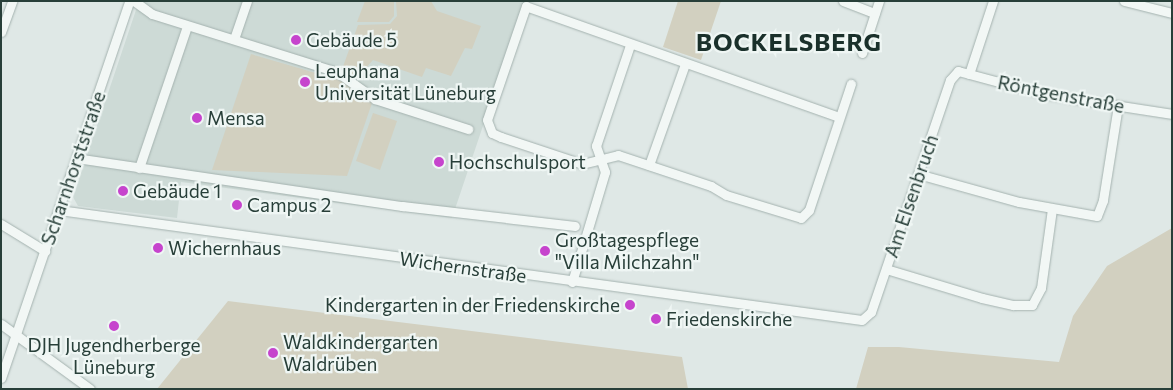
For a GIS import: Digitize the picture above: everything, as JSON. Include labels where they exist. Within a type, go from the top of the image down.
[{"type":"street","points":[[1,32],[12,1]]},
{"type":"street","name":"Scharnhorststraße","points":[[1,378],[129,1]]},
{"type":"street","points":[[134,1],[152,14],[337,72],[375,99],[468,129]]},
{"type":"street","points":[[234,39],[247,1]]},
{"type":"street","points":[[843,1],[875,13]]},
{"type":"street","points":[[862,54],[879,1]]},
{"type":"street","points":[[969,74],[993,1]]},
{"type":"street","points":[[1124,1],[1172,13]]},
{"type":"street","points":[[839,117],[702,66],[685,64],[661,56],[630,45],[621,39],[526,6],[487,120],[492,133],[582,164],[618,155],[711,186],[726,195],[801,218],[809,210],[851,84]]},
{"type":"street","points":[[138,168],[187,26]]},
{"type":"street","points":[[572,282],[605,172],[596,146],[630,45]]},
{"type":"street","points":[[649,165],[685,64]]},
{"type":"street","name":"Röntgenstraße","points":[[953,74],[958,70],[1042,94],[1172,114]]},
{"type":"street","name":"Am Elsenbruch","points":[[867,318],[886,269],[953,74]]},
{"type":"street","points":[[918,174],[976,192],[1052,209],[1099,215],[1118,105]]},
{"type":"street","points":[[76,158],[342,197],[575,226]]},
{"type":"street","points":[[886,269],[1013,306],[1032,305],[1041,288],[1052,209]]},
{"type":"street","name":"Wichernstraße","points":[[59,210],[837,318],[867,318]]},
{"type":"street","points":[[1,224],[45,251]]},
{"type":"street","points":[[1,324],[90,389]]},
{"type":"shaded area","name":"Leuphana Universität Lüneburg","points":[[139,1],[525,1],[452,218],[181,182],[177,218],[78,206],[73,197]]},
{"type":"shaded area","points":[[365,1],[394,1],[394,16],[389,22],[357,22]]},
{"type":"shaded area","points":[[396,1],[431,1],[437,11],[481,26],[472,49],[465,48],[451,76],[426,68],[422,77],[373,60],[356,79],[341,72],[358,25],[390,24],[397,16]]},
{"type":"shaded area","points":[[678,1],[721,1],[701,60],[663,47]]},
{"type":"shaded area","points":[[251,54],[343,81],[373,100],[347,176],[212,170]]},
{"type":"shaded area","points":[[373,113],[397,121],[380,170],[356,161]]},
{"type":"shaded area","points":[[1172,228],[1172,389],[856,389],[868,347],[899,347],[1059,362],[1073,316],[1107,266]]},
{"type":"shaded area","points":[[228,301],[682,357],[688,389],[157,389]]},
{"type":"place","name":"Gebäude 5","points":[[296,40]]},
{"type":"place","name":"Leuphana Universität Lüneburg","points":[[305,82]]},
{"type":"place","name":"Mensa","points":[[197,118]]},
{"type":"place","name":"Hochschulsport","points":[[439,162]]},
{"type":"place","name":"Gebäude 1","points":[[123,191]]},
{"type":"place","name":"Campus 2","points":[[237,205]]},
{"type":"place","name":"Wichernhaus","points":[[158,248]]},
{"type":"place","name":"Großtagespflege \"Villa Milchzahn\"","points":[[545,251]]},
{"type":"place","name":"Kindergarten in der Friedenskirche","points":[[630,305]]},
{"type":"place","name":"Friedenskirche","points":[[656,319]]},
{"type":"place","name":"DJH Jugendherberge Lüneburg","points":[[114,326]]},
{"type":"place","name":"Waldkindergarten Waldrüben","points":[[273,353]]},
{"type":"district","name":"BOCKELSBERG","points":[[789,42]]}]
